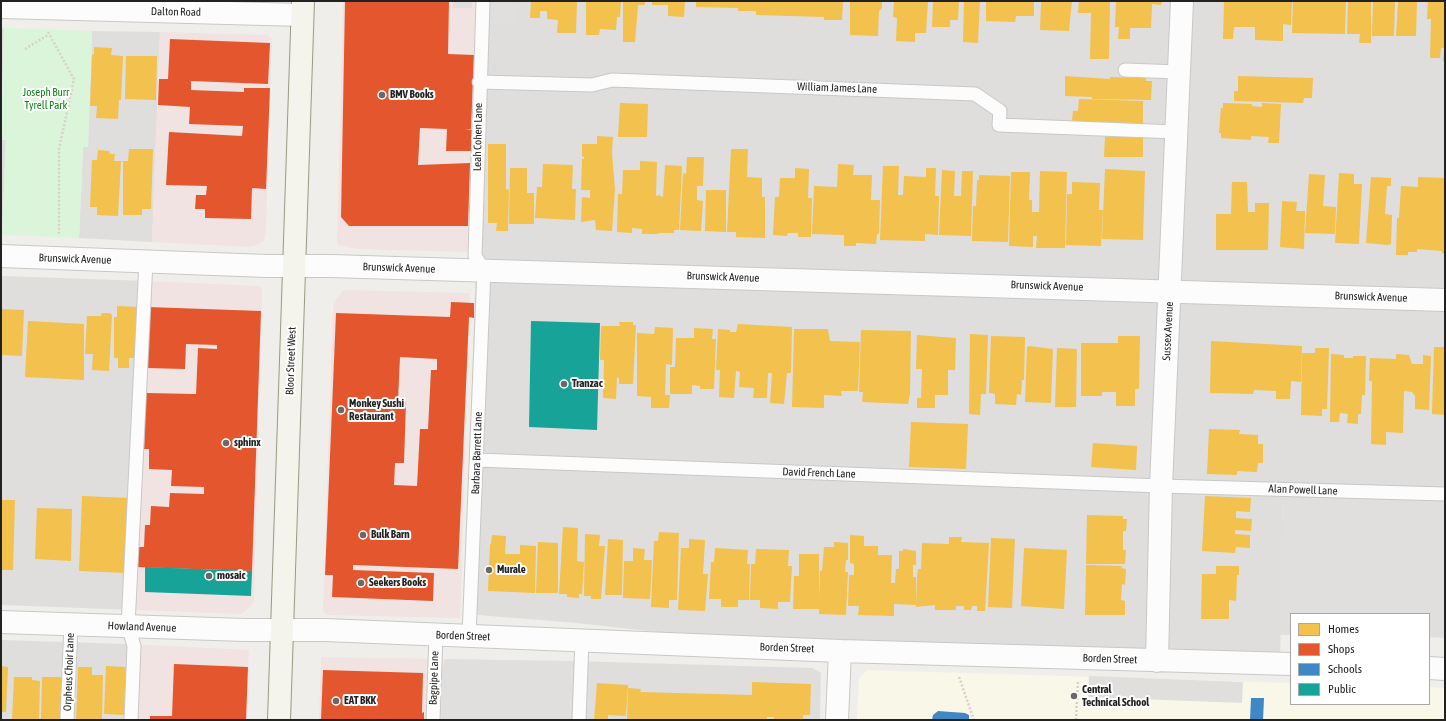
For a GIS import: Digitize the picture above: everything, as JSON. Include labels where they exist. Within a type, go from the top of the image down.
[{"type":"main road","name":"Bloor Street West","points":[[279,720],[303,8]]},
{"type":"street","name":"Sussex Avenue","points":[[1157,661],[1161,486],[1182,1]]},
{"type":"street","name":"Dalton Road","points":[[1,7],[303,8]]},
{"type":"street","name":"Brunswick Avenue","points":[[1,256],[294,266],[484,270],[1170,290],[1445,300]]},
{"type":"street","name":"Howland Avenue","points":[[1,622],[282,630]]},
{"type":"street","name":"Borden Street","points":[[282,630],[325,630],[582,639],[840,651],[1290,664]]},
{"type":"street","points":[[837,720],[840,651]]},
{"type":"street","points":[[1430,668],[1445,668]]},
{"type":"lane","name":"Leah Cohen Lane","points":[[483,1],[479,82],[476,256],[484,270]]},
{"type":"lane","points":[[1126,70],[1179,72]]},
{"type":"lane","name":"William James Lane","points":[[479,82],[592,85],[612,80],[975,94],[1000,111],[999,125],[1176,132]]},
{"type":"lane","points":[[131,720],[134,646],[128,626],[146,261]]},
{"type":"lane","name":"Barbara Barrett Lane","points":[[469,636],[484,270]]},
{"type":"lane","name":"David French Lane","points":[[477,460],[1161,486]]},
{"type":"lane","name":"Alan Powell Lane","points":[[1161,486],[1445,494]]},
{"type":"lane","name":"Orpheus Choir Lane","points":[[67,720],[70,624]]},
{"type":"lane","name":"Bagpipe Lane","points":[[433,720],[436,635]]},
{"type":"lane","points":[[579,720],[582,639]]},
{"type":"path","points":[[48,26],[48,34],[74,79],[59,149],[59,235]]},
{"type":"path","points":[[25,49],[48,34]]},
{"type":"path","points":[[1076,720],[1079,658]]},
{"type":"path","points":[[957,670],[974,720]]},
{"type":"shaded area","points":[[343,1],[477,1],[467,252],[357,249],[339,245],[337,242]]},
{"type":"shaded area","points":[[453,1],[472,1],[472,8],[453,8]]},
{"type":"shaded area","points":[[484,1],[1445,1],[1445,494],[1283,490],[1280,664],[820,650],[577,623],[465,614]]},
{"type":"shaded area","points":[[493,1],[518,1],[517,25],[492,23]]},
{"type":"shaded area","points":[[1,27],[4,28],[1,123]]},
{"type":"shaded area","points":[[92,31],[160,32],[152,242],[79,238],[83,147],[88,147]]},
{"type":"shaded area","points":[[160,32],[267,35],[272,39],[266,228],[264,241],[259,244],[251,247],[152,242]]},
{"type":"shaded area","points":[[6,139],[2,235],[1,235],[1,140]]},
{"type":"shaded area","points":[[1,276],[148,281],[136,610],[1,605]]},
{"type":"shaded area","points":[[148,281],[258,286],[262,289],[254,599],[251,606],[241,614],[136,610]]},
{"type":"shaded area","points":[[343,290],[470,293],[460,618],[327,615],[323,611],[333,308],[335,301]]},
{"type":"shaded area","points":[[1283,489],[1445,494],[1445,638],[1430,637],[1430,613],[1290,613],[1290,635],[1279,635]]},
{"type":"shaded area","points":[[1,640],[128,644],[126,720],[1,720]]},
{"type":"shaded area","points":[[128,644],[249,650],[247,720],[126,720]]},
{"type":"shaded area","points":[[321,657],[445,659],[442,668],[441,720],[319,720]]},
{"type":"shaded area","points":[[445,659],[572,661],[570,720],[441,720],[442,668]]},
{"type":"shaded area","points":[[572,661],[812,668],[821,673],[820,720],[570,720]]},
{"type":"shaded area","name":"Central Technical School","points":[[867,670],[1290,683],[1290,705],[1430,705],[1430,687],[1445,688],[1445,720],[857,720],[859,678]]},
{"type":"shaded area","points":[[1089,676],[1243,682],[1242,703],[1088,697]]},
{"type":"green space","name":"Joseph Burr Tyrell Park","points":[[4,28],[92,31],[88,147],[83,147],[79,238],[2,235],[6,140],[1,140]]},
{"type":"building: Homes","points":[[531,1],[577,1],[576,33],[557,33],[558,20],[547,19],[547,11],[540,11],[540,18],[530,18]]},
{"type":"building: Homes","points":[[586,1],[621,1],[620,17],[617,17],[616,30],[600,29],[599,35],[586,35]]},
{"type":"building: Homes","points":[[623,1],[645,1],[645,5],[638,5],[635,42],[623,42]]},
{"type":"building: Homes","points":[[652,1],[685,1],[684,17],[668,16],[668,5],[652,5]]},
{"type":"building: Homes","points":[[696,1],[843,1],[842,20],[824,20],[824,17],[756,15],[756,11],[738,11],[738,8],[696,7]]},
{"type":"building: Homes","points":[[850,1],[882,1],[882,8],[879,11],[878,36],[850,35]]},
{"type":"building: Homes","points":[[894,1],[928,1],[926,33],[915,33],[915,42],[896,41],[897,18],[893,17]]},
{"type":"building: Homes","points":[[933,1],[959,1],[958,20],[950,20],[950,27],[932,27]]},
{"type":"building: Homes","points":[[964,1],[980,1],[978,43],[963,42]]},
{"type":"building: Homes","points":[[986,1],[1034,1],[1034,16],[1016,16],[1015,22],[986,21]]},
{"type":"building: Homes","points":[[1041,1],[1072,1],[1069,31],[1040,30]]},
{"type":"building: Homes","points":[[1079,1],[1110,1],[1109,59],[1090,59],[1091,13],[1078,13]]},
{"type":"building: Homes","points":[[1116,1],[1162,1],[1161,5],[1152,4],[1151,28],[1130,28],[1130,39],[1118,39],[1119,27],[1115,27]]},
{"type":"building: Homes","points":[[1224,1],[1292,1],[1291,25],[1283,24],[1283,41],[1255,40],[1255,27],[1234,27],[1233,39],[1223,39]]},
{"type":"building: Homes","points":[[1293,1],[1346,1],[1345,34],[1292,33]]},
{"type":"building: Homes","points":[[1348,1],[1371,1],[1371,43],[1359,43],[1360,34],[1347,34]]},
{"type":"building: Homes","points":[[1373,1],[1395,1],[1394,36],[1372,36]]},
{"type":"building: Homes","points":[[1398,1],[1417,1],[1416,36],[1396,36]]},
{"type":"building: Homes","points":[[1428,1],[1445,1],[1445,61],[1443,61],[1444,48],[1441,48],[1440,58],[1430,58],[1431,19],[1427,19]]},
{"type":"building: Homes","points":[[94,47],[112,48],[111,55],[123,56],[121,100],[119,100],[118,119],[96,118],[97,106],[90,106],[92,55],[94,54]]},
{"type":"building: Homes","points":[[126,56],[157,56],[156,100],[125,99]]},
{"type":"building: Homes","points":[[1065,76],[1110,79],[1110,77],[1146,78],[1146,81],[1152,81],[1151,100],[1092,99],[1092,97],[1065,96]]},
{"type":"building: Homes","points":[[1238,76],[1313,78],[1312,98],[1304,98],[1303,103],[1234,101],[1234,91],[1238,91]]},
{"type":"building: Homes","points":[[1079,99],[1143,101],[1143,127],[1078,125],[1078,121],[1072,121],[1073,111],[1078,111]]},
{"type":"building: Homes","points":[[620,103],[648,104],[647,137],[618,137]]},
{"type":"building: Homes","points":[[1223,103],[1252,104],[1252,106],[1262,107],[1262,103],[1281,104],[1279,143],[1268,143],[1269,137],[1251,136],[1251,140],[1221,138],[1221,133],[1219,133],[1221,108],[1223,108]]},
{"type":"building: Homes","points":[[597,136],[613,137],[612,153],[615,189],[612,231],[596,230],[595,220],[581,222],[582,197],[590,198],[590,190],[581,190],[582,159],[584,159],[582,156],[582,144],[597,144]]},
{"type":"building: Homes","points":[[1105,137],[1143,137],[1143,157],[1104,157]]},
{"type":"building: Homes","points":[[488,144],[506,144],[506,189],[509,190],[508,231],[496,231],[497,223],[488,223]]},
{"type":"building: Homes","points":[[129,149],[153,149],[151,209],[142,209],[142,215],[123,215],[123,161],[128,161]]},
{"type":"building: Homes","points":[[731,149],[748,149],[747,177],[762,178],[762,197],[765,197],[765,238],[736,237],[736,232],[727,232]]},
{"type":"building: Homes","points":[[98,150],[109,151],[110,154],[115,154],[114,161],[121,161],[118,216],[97,215],[97,207],[90,207],[92,160],[97,160]]},
{"type":"building: Homes","points":[[687,157],[704,157],[703,186],[697,186],[697,200],[703,201],[701,231],[680,230],[683,173],[686,174]]},
{"type":"building: Homes","points":[[640,161],[657,162],[656,196],[660,195],[663,197],[665,165],[682,166],[679,230],[674,230],[674,233],[658,233],[657,229],[658,234],[642,234],[642,229],[632,228],[632,233],[617,232],[618,194],[622,194],[623,170],[640,170]]},
{"type":"building: Homes","points":[[543,164],[573,165],[572,189],[576,189],[575,220],[535,218],[537,187],[542,187]]},
{"type":"building: Homes","points":[[838,164],[854,165],[853,175],[872,175],[871,200],[880,200],[879,234],[877,234],[876,244],[856,243],[856,246],[844,246],[844,235],[812,234],[814,186],[837,187]]},
{"type":"building: Homes","points":[[883,166],[899,166],[898,195],[903,195],[904,176],[926,177],[926,168],[936,168],[935,196],[939,196],[938,235],[925,234],[925,241],[880,240]]},
{"type":"building: Homes","points":[[510,168],[527,168],[527,193],[534,193],[534,224],[509,224]]},
{"type":"building: Homes","points":[[795,168],[809,169],[808,198],[812,198],[811,237],[798,237],[798,233],[788,233],[787,236],[773,235],[775,197],[779,197],[780,178],[795,178]]},
{"type":"building: Homes","points":[[1105,169],[1145,171],[1143,240],[1102,239]]},
{"type":"building: Homes","points":[[942,170],[955,171],[954,196],[961,196],[962,171],[973,171],[971,236],[939,235]]},
{"type":"building: Homes","points":[[1040,171],[1067,172],[1065,248],[1036,248],[1037,236],[1033,236],[1033,247],[1009,246],[1011,172],[1030,172],[1029,200],[1032,200],[1032,212],[1039,212]]},
{"type":"building: Homes","points":[[1339,173],[1354,174],[1354,184],[1362,184],[1359,244],[1335,243]]},
{"type":"building: Homes","points":[[1309,174],[1325,175],[1323,206],[1336,207],[1335,234],[1305,233]]},
{"type":"building: Homes","points":[[979,175],[1010,176],[1008,242],[972,241],[973,206],[976,206],[977,180],[979,180]]},
{"type":"building: Homes","points":[[1371,177],[1391,178],[1391,186],[1387,186],[1385,214],[1392,215],[1391,244],[1388,245],[1366,243]]},
{"type":"building: Homes","points":[[1418,177],[1445,178],[1445,254],[1442,253],[1442,251],[1417,249],[1417,252],[1408,252],[1408,255],[1396,255],[1397,218],[1399,218],[1401,186],[1418,187]]},
{"type":"building: Homes","points":[[1072,182],[1100,183],[1099,210],[1103,210],[1101,246],[1066,245],[1067,194],[1072,194]]},
{"type":"building: Homes","points":[[1232,182],[1247,182],[1248,212],[1255,212],[1255,203],[1269,203],[1268,250],[1216,250],[1216,214],[1231,214]]},
{"type":"building: Homes","points":[[706,190],[726,190],[726,232],[705,231]]},
{"type":"building: Homes","points":[[1282,201],[1297,202],[1296,211],[1305,211],[1304,249],[1280,247]]},
{"type":"building: Homes","points":[[117,306],[139,307],[141,358],[129,358],[129,368],[118,368],[118,358],[114,358],[114,317],[117,317]]},
{"type":"building: Homes","points":[[1,309],[24,310],[22,356],[1,355]]},
{"type":"building: Homes","points":[[102,313],[110,313],[112,315],[109,371],[92,370],[93,354],[85,354],[87,316],[101,316]]},
{"type":"building: Homes","points":[[28,321],[84,324],[84,380],[25,377]]},
{"type":"building: Homes","points":[[619,322],[633,322],[633,325],[636,325],[633,384],[619,384],[619,378],[617,378],[616,399],[603,398],[604,360],[600,360],[601,326],[620,326]]},
{"type":"building: Homes","points":[[738,324],[792,327],[791,373],[787,373],[784,404],[770,403],[772,373],[768,373],[767,398],[753,398],[754,388],[739,387],[740,372],[736,371],[734,398],[719,397],[720,370],[716,370],[718,329],[736,332]]},
{"type":"building: Homes","points":[[655,327],[673,328],[672,365],[666,364],[665,395],[670,395],[669,408],[651,408],[651,397],[637,396],[637,333],[654,334]]},
{"type":"building: Homes","points":[[694,328],[713,329],[712,339],[716,339],[714,389],[700,389],[700,386],[692,385],[692,394],[670,394],[670,367],[675,367],[676,338],[694,338]]},
{"type":"building: Homes","points":[[794,329],[828,329],[830,341],[860,342],[858,391],[841,391],[842,396],[824,395],[824,408],[792,407]]},
{"type":"building: Homes","points":[[861,330],[911,331],[910,394],[908,404],[862,402],[863,392],[859,392]]},
{"type":"building: Homes","points":[[970,334],[988,335],[986,394],[981,394],[980,415],[969,414]]},
{"type":"building: Homes","points":[[917,335],[956,338],[955,370],[948,370],[948,395],[935,395],[935,408],[917,408],[917,398],[921,398],[922,369],[916,369]]},
{"type":"building: Homes","points":[[991,336],[1025,337],[1024,380],[1022,380],[1021,395],[1017,394],[1016,405],[995,404],[995,394],[989,393]]},
{"type":"building: Homes","points":[[1118,336],[1140,336],[1139,389],[1135,389],[1135,406],[1116,406],[1116,392],[1102,392],[1102,396],[1081,396],[1081,343],[1118,343]]},
{"type":"building: Homes","points":[[1211,341],[1302,346],[1301,382],[1291,381],[1290,399],[1276,399],[1276,391],[1254,390],[1253,394],[1210,393]]},
{"type":"building: Homes","points":[[1027,347],[1053,349],[1051,403],[1025,402]]},
{"type":"building: Homes","points":[[1434,347],[1445,347],[1445,415],[1432,414]]},
{"type":"building: Homes","points":[[1057,348],[1077,349],[1076,407],[1055,407]]},
{"type":"building: Homes","points":[[1315,348],[1329,348],[1327,409],[1322,409],[1322,416],[1301,415],[1302,353],[1315,353]]},
{"type":"building: Homes","points":[[1331,354],[1344,355],[1344,358],[1366,356],[1365,395],[1362,395],[1361,414],[1358,414],[1358,424],[1347,423],[1348,414],[1340,413],[1339,422],[1330,422]]},
{"type":"building: Homes","points":[[1396,354],[1409,355],[1412,364],[1423,364],[1423,355],[1431,356],[1429,410],[1415,409],[1415,396],[1412,392],[1404,391],[1403,433],[1386,432],[1386,445],[1371,444],[1372,381],[1369,381],[1370,358],[1396,359]]},
{"type":"building: Homes","points":[[911,422],[968,424],[966,469],[909,467]]},
{"type":"building: Homes","points":[[1209,429],[1240,430],[1239,434],[1258,435],[1258,444],[1263,444],[1263,463],[1258,463],[1257,472],[1237,471],[1237,475],[1207,474]]},
{"type":"building: Homes","points":[[1093,443],[1137,446],[1136,470],[1091,467]]},
{"type":"building: Homes","points":[[82,496],[129,498],[126,573],[79,571]]},
{"type":"building: Homes","points":[[1205,496],[1251,498],[1250,512],[1236,511],[1236,518],[1252,519],[1251,531],[1235,530],[1235,534],[1250,535],[1250,548],[1236,547],[1235,553],[1202,551]]},
{"type":"building: Homes","points":[[1,500],[15,500],[13,570],[1,570]]},
{"type":"building: Homes","points":[[37,508],[72,509],[71,561],[35,559]]},
{"type":"building: Homes","points":[[1087,515],[1123,516],[1123,519],[1127,519],[1126,531],[1123,531],[1123,550],[1126,550],[1125,564],[1086,564]]},
{"type":"building: Homes","points":[[563,527],[578,528],[577,561],[584,562],[582,594],[579,594],[579,598],[567,597],[567,594],[559,594]]},
{"type":"building: Homes","points":[[659,532],[679,533],[677,600],[669,600],[669,608],[651,607],[654,541],[658,541]]},
{"type":"building: Homes","points":[[585,534],[600,535],[599,546],[605,546],[601,599],[591,599],[591,596],[584,596]]},
{"type":"building: Homes","points":[[492,535],[506,536],[505,554],[520,554],[520,545],[536,546],[535,593],[488,591],[490,544]]},
{"type":"building: Homes","points":[[850,535],[864,536],[864,546],[878,546],[878,555],[892,555],[891,583],[895,583],[894,598],[896,569],[899,569],[899,551],[903,551],[903,549],[916,551],[916,565],[913,565],[913,577],[916,577],[916,605],[894,604],[894,616],[858,615],[859,606],[848,606],[849,575],[854,575],[854,564],[850,563]]},
{"type":"building: Homes","points":[[949,537],[962,537],[961,542],[989,543],[985,611],[977,611],[977,606],[972,606],[971,610],[964,610],[964,606],[956,606],[956,610],[935,610],[935,605],[916,607],[917,577],[918,569],[921,569],[922,543],[949,544]]},
{"type":"building: Homes","points":[[991,538],[1015,539],[1012,608],[988,607]]},
{"type":"building: Homes","points":[[608,539],[623,540],[622,595],[605,595]]},
{"type":"building: Homes","points":[[689,539],[705,540],[703,574],[708,574],[705,611],[678,610],[681,548],[689,548]]},
{"type":"building: Homes","points":[[538,542],[558,543],[558,593],[536,593]]},
{"type":"building: Homes","points":[[834,542],[848,543],[848,560],[846,560],[845,572],[848,572],[846,615],[819,614],[819,609],[793,609],[794,576],[799,576],[799,554],[819,554],[819,601],[820,571],[822,571],[824,547],[834,547]]},
{"type":"building: Homes","points":[[633,548],[645,549],[644,560],[652,560],[650,599],[623,598],[624,561],[633,561]]},
{"type":"building: Homes","points":[[715,548],[748,550],[747,564],[750,564],[749,600],[738,600],[738,607],[721,607],[721,599],[709,599],[711,562],[714,562]]},
{"type":"building: Homes","points":[[1024,548],[1067,550],[1064,609],[1021,606]]},
{"type":"building: Homes","points":[[756,549],[789,550],[788,566],[792,566],[790,602],[778,602],[778,609],[760,608],[760,600],[750,600],[751,564],[755,564]]},
{"type":"building: Homes","points":[[1086,565],[1122,566],[1121,568],[1126,569],[1125,585],[1122,584],[1121,600],[1125,601],[1125,615],[1085,615]]},
{"type":"building: Homes","points":[[1216,566],[1239,566],[1239,575],[1237,575],[1236,601],[1229,600],[1229,619],[1201,619],[1202,574],[1216,574]]},
{"type":"building: Homes","points":[[1,666],[8,667],[6,712],[1,712]]},
{"type":"building: Homes","points":[[106,666],[126,667],[124,715],[104,714]]},
{"type":"building: Homes","points":[[78,667],[92,667],[92,675],[103,675],[102,720],[76,720]]},
{"type":"building: Homes","points":[[14,677],[32,677],[32,680],[40,681],[39,720],[12,720]]},
{"type":"building: Homes","points":[[42,677],[65,677],[64,720],[41,720]]},
{"type":"building: Homes","points":[[752,682],[811,684],[810,715],[803,715],[803,720],[774,720],[774,717],[767,717],[767,720],[627,720],[628,688],[641,689],[640,692],[752,695]]},
{"type":"building: Homes","points":[[597,683],[628,685],[626,716],[608,715],[608,720],[594,720]]},
{"type":"building: Shops","points":[[345,1],[449,1],[448,54],[474,55],[471,129],[465,129],[472,130],[471,151],[446,151],[447,129],[420,128],[418,165],[470,163],[468,226],[349,226],[341,217]]},
{"type":"building: Shops","points":[[170,39],[270,43],[268,84],[191,81],[191,90],[244,92],[244,88],[270,88],[266,189],[252,188],[251,219],[205,218],[205,209],[195,209],[196,195],[206,195],[207,186],[166,185],[169,132],[242,136],[243,126],[189,124],[190,107],[158,105],[159,79],[168,79]]},
{"type":"building: Shops","points":[[451,302],[474,303],[474,318],[469,317],[458,569],[353,565],[353,570],[434,573],[433,601],[332,597],[333,575],[325,575],[336,313],[450,317]],"holes":[[[400,357],[437,359],[437,370],[431,370],[428,429],[420,429],[417,486],[394,485],[395,463],[404,463],[406,401],[398,400]]]},
{"type":"building: Shops","points":[[148,307],[261,311],[252,571],[136,567],[137,547],[144,547],[145,525],[150,525],[151,506],[169,507],[170,493],[204,494],[204,487],[171,486],[172,470],[149,469],[149,449],[144,449],[146,393],[196,394],[198,348],[217,349],[217,345],[186,344],[185,369],[146,368]]},
{"type":"building: Shops","points":[[174,664],[248,667],[246,720],[150,720],[150,716],[172,716]]},
{"type":"building: Shops","points":[[323,670],[423,673],[422,713],[424,712],[424,720],[321,720]]},
{"type":"building: Schools","points":[[1251,698],[1264,698],[1263,720],[1250,720]]},
{"type":"building: Schools","points":[[938,711],[965,713],[969,715],[969,720],[932,720],[933,715]]},
{"type":"building: Public","name":"Tranzac","points":[[531,321],[600,323],[597,430],[529,427]]},
{"type":"building: Public","points":[[145,567],[252,571],[251,596],[145,592]]},
{"type":"place","name":"BMV Books","points":[[382,95]]},
{"type":"place","name":"Tranzac","points":[[564,384]]},
{"type":"place","name":"Monkey Sushi Restaurant","points":[[341,410]]},
{"type":"place","name":"sphinx","points":[[226,443]]},
{"type":"place","name":"Bulk Barn","points":[[363,535]]},
{"type":"place","name":"Murale","points":[[489,570]]},
{"type":"place","name":"mosaic","points":[[209,576]]},
{"type":"place","name":"Seekers Books","points":[[361,583]]},
{"type":"place","name":"Central Technical School","points":[[1074,696]]},
{"type":"place","name":"EAT BKK","points":[[336,701]]}]
